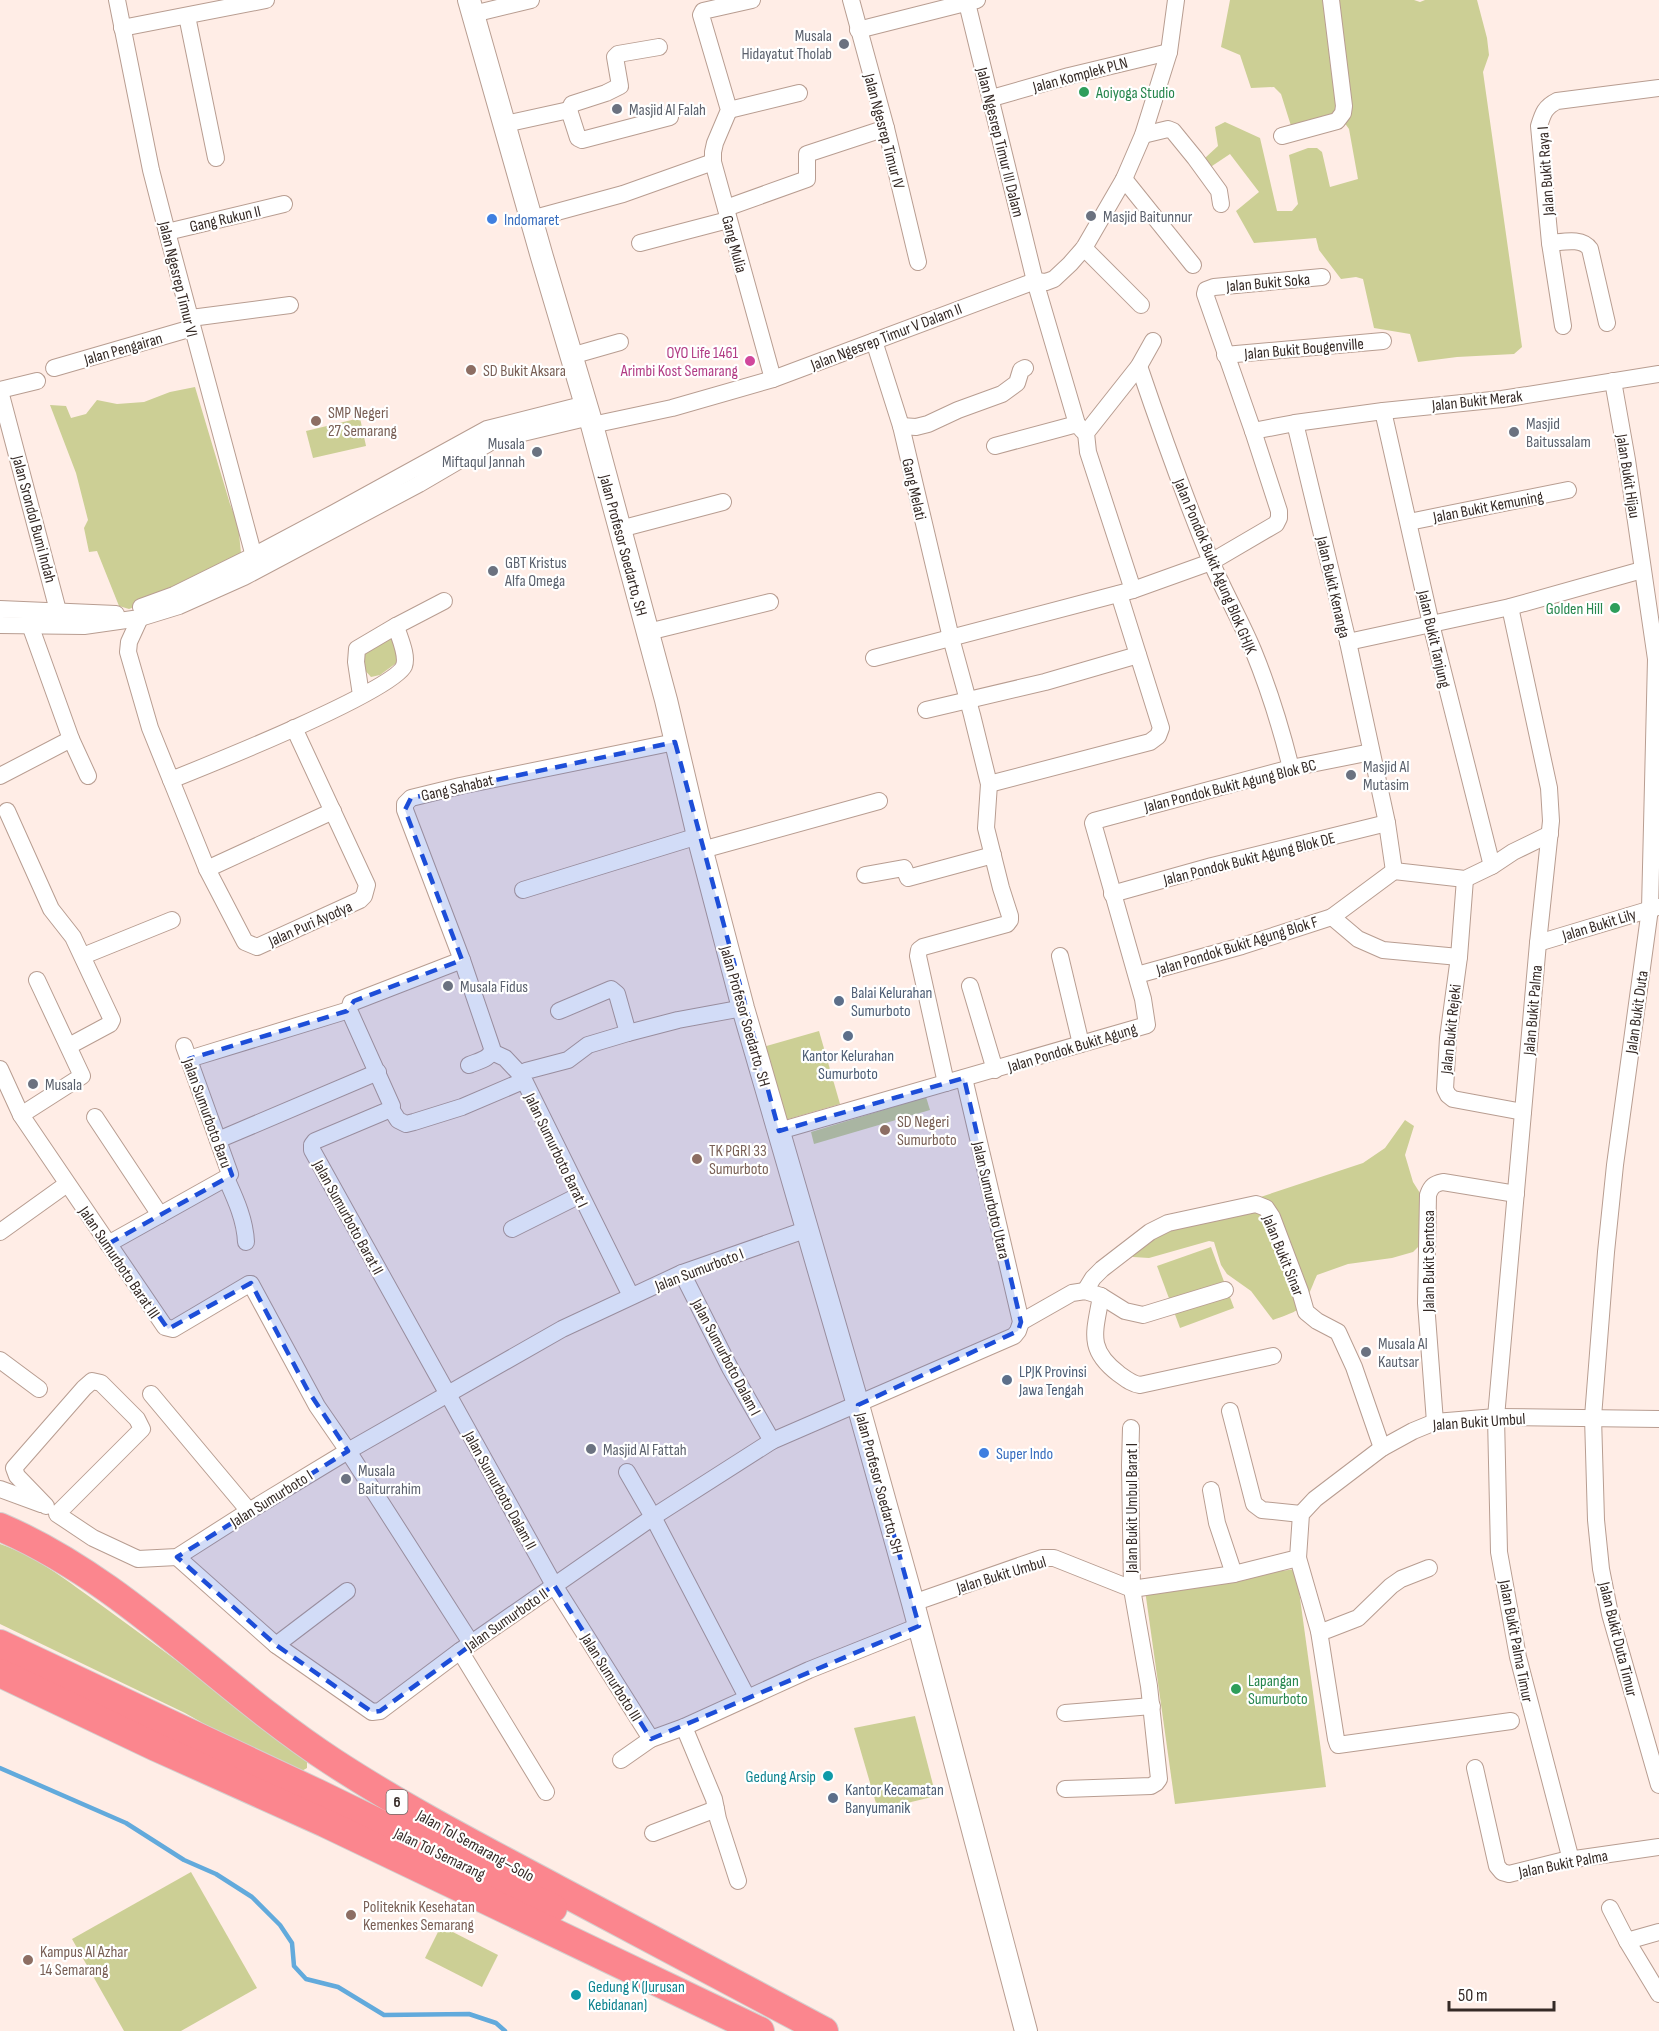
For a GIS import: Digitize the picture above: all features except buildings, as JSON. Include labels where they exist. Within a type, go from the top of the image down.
[{"type":"highway","name":"Jalan Tol Semarang–Solo","points":[[0,1527],[22,1536],[94,1578],[144,1615],[281,1725],[388,1796],[482,1849],[824,2031]]},
{"type":"highway","name":"Jalan Tol Semarang","points":[[0,1644],[815,2031]]},
{"type":"highway","name":"Jalan Tol Semarang","points":[[0,1673],[156,1747],[325,1823],[760,2031]]},
{"type":"highway","points":[[0,1691],[156,1747]]},
{"type":"main road","name":"Jalan Profesor Soedarto, SH","points":[[471,7],[589,415],[648,632],[742,1008],[808,1229],[913,1603],[1026,2031]]},
{"type":"street","name":"Jalan Ngesrep Timur VI","points":[[117,0],[166,232],[255,562]]},
{"type":"street","points":[[122,28],[187,16],[215,5],[266,0]]},
{"type":"street","points":[[471,7],[531,0]]},
{"type":"street","points":[[752,0],[703,11],[701,15],[729,110],[799,93]]},
{"type":"street","name":"Jalan Ngesrep Timur IV","points":[[851,0],[886,128],[918,262]]},
{"type":"street","name":"Jalan Ngesrep Timur V Dalam II","points":[[589,415],[672,408],[773,379],[1035,281],[1046,282],[1054,279],[1084,248],[1125,179],[1143,135],[1169,52],[1176,0]]},
{"type":"street","points":[[1282,136],[1337,121],[1343,113],[1331,0]]},
{"type":"street","points":[[858,30],[972,1]]},
{"type":"street","name":"Jalan Ngesrep Timur III Dalam","points":[[972,1],[1035,281]]},
{"type":"street","points":[[187,16],[216,158]]},
{"type":"street","points":[[659,47],[618,54],[615,57],[620,86],[572,104],[569,110],[578,138],[582,140],[670,117]]},
{"type":"street","name":"Jalan Komplek PLN","points":[[992,98],[1069,76],[1169,52]]},
{"type":"street","name":"Jalan Bukit Raya I","points":[[1563,326],[1550,243],[1539,126],[1547,106],[1557,101],[1659,88]]},
{"type":"street","points":[[505,124],[569,110]]},
{"type":"street","name":"Gang Mulia","points":[[729,110],[712,152],[713,162],[773,379]]},
{"type":"street","points":[[640,243],[727,214],[807,179],[807,154],[886,128]]},
{"type":"street","points":[[1143,135],[1168,129],[1173,132],[1219,191],[1221,204]]},
{"type":"street","points":[[531,219],[623,194],[713,162]]},
{"type":"street","points":[[1125,179],[1193,265]]},
{"type":"street","name":"Gang Rukun II","points":[[166,232],[284,204]]},
{"type":"street","points":[[1550,243],[1581,241],[1588,244],[1607,323]]},
{"type":"street","points":[[1084,248],[1141,305]]},
{"type":"street","name":"Jalan Bukit Soka","points":[[1225,355],[1205,297],[1206,290],[1214,287],[1322,277]]},
{"type":"street","points":[[946,1083],[918,956],[919,950],[923,947],[1007,924],[1010,920],[986,828],[989,783],[1150,742],[1158,736],[1161,728],[1138,655],[1126,592],[1088,452],[1035,281]]},
{"type":"street","name":"Jalan Pengairan","points":[[54,368],[191,323],[290,304]]},
{"type":"street","name":"Jalan Bukit Bougenville","points":[[1225,355],[1383,340]]},
{"type":"street","name":"Gang Melati","points":[[874,341],[901,426],[951,638],[989,783]]},
{"type":"street","points":[[995,446],[1081,429],[1139,366],[1153,341]]},
{"type":"street","points":[[571,356],[620,342]]},
{"type":"street","points":[[874,658],[1126,592],[1211,562],[1276,524],[1279,511],[1225,355]]},
{"type":"street","name":"Jalan Pondok Bukit Agung Blok GHJK","points":[[1139,366],[1175,470],[1211,562],[1261,669],[1280,723],[1291,768]]},
{"type":"street","points":[[901,426],[916,427],[928,424],[1002,394],[1017,382],[1019,373],[1025,368]]},
{"type":"street","name":"Jalan Bukit Merak","points":[[1295,423],[1502,399],[1659,374]]},
{"type":"street","name":"Jalan Srondol Bumi Indah","points":[[37,381],[0,391],[61,619]]},
{"type":"street","name":"Jalan Bukit Hijau","points":[[1613,381],[1628,460],[1642,570]]},
{"type":"street","name":"Jalan Bukit Tanjung","points":[[1383,411],[1431,624],[1491,866]]},
{"type":"street","points":[[0,609],[61,619],[84,626],[140,618],[255,562],[466,448],[559,418],[589,415]]},
{"type":"street","points":[[1253,431],[1295,423]]},
{"type":"street","name":"Jalan Bukit Kenanga","points":[[1295,423],[1348,642],[1371,752]]},
{"type":"street","name":"Jalan Bukit Kemuning","points":[[1409,522],[1568,490]]},
{"type":"street","points":[[620,529],[723,502]]},
{"type":"street","points":[[1348,642],[1510,607],[1642,570]]},
{"type":"street","name":"Jalan Bukit Duta","points":[[1593,1418],[1615,1165],[1655,908],[1656,659],[1642,570]]},
{"type":"street","points":[[0,625],[30,625],[61,619],[122,614],[176,601]]},
{"type":"street","points":[[362,695],[356,662],[357,649],[444,601]]},
{"type":"street","points":[[648,632],[770,602]]},
{"type":"street","name":"Jalan Bukit Palma","points":[[1496,1417],[1551,804],[1510,607]]},
{"type":"street","name":"Jalan Puri Ayodya","points":[[140,618],[129,642],[128,652],[150,728],[207,869],[245,942],[250,946],[257,947],[350,905],[364,896],[367,885],[294,728]]},
{"type":"street","points":[[30,625],[88,776]]},
{"type":"street","points":[[171,780],[294,728],[362,695],[395,675],[406,660],[396,626]]},
{"type":"street","points":[[926,710],[1045,681],[1138,655]]},
{"type":"street","points":[[0,776],[72,739]]},
{"type":"street","name":"Gang Sahabat","points":[[492,1052],[462,960],[421,855],[405,804],[411,798],[460,786],[675,742]]},
{"type":"street","points":[[1371,752],[1394,871],[1465,879],[1550,834]]},
{"type":"street","name":"Jalan Pondok Bukit Agung Blok BC","points":[[1112,894],[1093,823],[1097,819],[1291,768],[1371,752]]},
{"type":"street","points":[[0,795],[3,813],[51,909],[73,937],[112,1020],[110,1024],[69,1046]]},
{"type":"street","points":[[523,890],[700,843],[879,801]]},
{"type":"street","points":[[207,869],[333,811]]},
{"type":"street","name":"Jalan Pondok Bukit Agung Blok DE","points":[[1112,894],[1212,866],[1386,823]]},
{"type":"street","points":[[865,875],[904,868],[908,878],[993,855]]},
{"type":"street","name":"Jalan Pondok Bukit Agung Blok F","points":[[1137,975],[1242,946],[1332,916],[1394,871]]},
{"type":"street","name":"Jalan Bukit Rejeki","points":[[1465,879],[1459,957],[1448,1038],[1445,1089],[1453,1099],[1523,1112]]},
{"type":"street","points":[[1112,894],[1137,975]]},
{"type":"street","name":"Jalan Bukit Lily","points":[[1538,942],[1655,908]]},
{"type":"street","points":[[1332,916],[1359,939],[1383,950],[1459,957]]},
{"type":"street","points":[[83,956],[172,920]]},
{"type":"street","points":[[1060,956],[1081,1044]]},
{"type":"street","points":[[462,960],[354,1001],[349,1010],[392,1104],[391,1109],[398,1120],[406,1124],[462,1107],[523,1078],[505,1058],[492,1052],[489,1056],[469,1065]]},
{"type":"street","name":"Jalan Pondok Bukit Agung","points":[[779,1131],[1148,1024],[1137,975]]},
{"type":"street","points":[[21,1115],[82,1076],[37,980]]},
{"type":"street","points":[[970,986],[995,1070]]},
{"type":"street","points":[[559,1011],[611,989],[617,994],[628,1033]]},
{"type":"street","name":"Jalan Sumurboto Barat I","points":[[631,1296],[523,1078],[526,1071],[570,1059],[588,1045],[678,1020],[742,1008]]},
{"type":"street","name":"Jalan Sumurboto Baru","points":[[108,1244],[226,1178],[230,1171],[186,1052],[349,1010]]},
{"type":"street","name":"Jalan Sumurboto Barat III","points":[[0,1069],[21,1115],[161,1323],[168,1329],[173,1329],[251,1284],[307,1389],[348,1451]]},
{"type":"street","points":[[218,1140],[378,1072]]},
{"type":"street","name":"Jalan Sumurboto Utara","points":[[963,1078],[1021,1322]]},
{"type":"street","name":"Jalan Sumurboto Barat II","points":[[391,1109],[315,1141],[312,1150],[447,1395]]},
{"type":"street","points":[[95,1117],[160,1215]]},
{"type":"street","name":"Jalan Sumurboto Baru","points":[[226,1178],[241,1215],[246,1242]]},
{"type":"street","name":"Jalan Bukit Sentosa","points":[[1435,1422],[1426,1285],[1428,1195],[1431,1188],[1443,1182],[1516,1194]]},
{"type":"street","points":[[0,1232],[67,1184]]},
{"type":"street","points":[[512,1229],[580,1195]]},
{"type":"street","name":"Jalan Bukit Sinar","points":[[1093,1293],[1093,1278],[1102,1269],[1150,1232],[1168,1223],[1256,1204],[1266,1208],[1272,1217],[1306,1312],[1317,1321],[1338,1332],[1345,1346],[1383,1448]]},
{"type":"street","name":"Jalan Sumurboto I","points":[[51,1510],[142,1429],[137,1419],[101,1383],[92,1381],[14,1468],[17,1476],[51,1510],[93,1538],[138,1559],[177,1557],[348,1451],[541,1340],[682,1273],[808,1229]]},
{"type":"street","name":"Jalan Sumurboto Dalam I","points":[[682,1273],[730,1368],[772,1441]]},
{"type":"street","points":[[858,1405],[1014,1336],[1021,1322],[1072,1293],[1093,1293],[1125,1311],[1143,1315],[1225,1290]]},
{"type":"street","points":[[1093,1293],[1095,1343],[1105,1363],[1133,1384],[1140,1385],[1273,1356]]},
{"type":"street","points":[[0,1360],[39,1389]]},
{"type":"street","points":[[151,1394],[249,1511]]},
{"type":"street","name":"Jalan Sumurboto Dalam II","points":[[447,1395],[554,1585]]},
{"type":"street","name":"Jalan Sumurboto II","points":[[177,1557],[276,1645],[376,1713],[466,1647],[653,1517],[772,1441],[858,1405]]},
{"type":"street","points":[[1230,1411],[1251,1500],[1255,1506],[1262,1510],[1301,1514],[1298,1558],[1319,1631],[1338,1745],[1511,1721]]},
{"type":"street","name":"Jalan Bukit Umbul","points":[[1301,1514],[1330,1486],[1383,1448],[1435,1422],[1496,1417],[1659,1419]]},
{"type":"street","name":"Jalan Bukit Palma Timur","points":[[1496,1417],[1501,1564],[1518,1657],[1571,1860]]},
{"type":"street","name":"Jalan Bukit Duta Timur","points":[[1593,1418],[1596,1520],[1610,1614],[1659,1785]]},
{"type":"street","name":"Jalan Bukit Umbul Barat I","points":[[1065,1789],[1151,1786],[1159,1779],[1152,1706],[1132,1588],[1131,1428]]},
{"type":"street","points":[[348,1451],[466,1647],[546,1792]]},
{"type":"street","points":[[627,1472],[747,1697]]},
{"type":"street","points":[[0,1489],[51,1510]]},
{"type":"street","points":[[1211,1490],[1217,1523],[1234,1574]]},
{"type":"street","name":"Jalan Bukit Umbul","points":[[913,1603],[1042,1558],[1054,1558],[1132,1588],[1234,1574],[1298,1558]]},
{"type":"street","points":[[1319,1631],[1358,1618],[1390,1586],[1430,1568]]},
{"type":"street","name":"Jalan Sumurboto III","points":[[554,1585],[651,1739],[809,1670],[919,1626]]},
{"type":"street","points":[[276,1645],[347,1590]]},
{"type":"street","points":[[1065,1713],[1152,1706]]},
{"type":"street","points":[[684,1726],[710,1788],[738,1881]]},
{"type":"street","points":[[621,1760],[651,1739]]},
{"type":"street","name":"Jalan Bukit Palma","points":[[1475,1768],[1497,1866],[1503,1872],[1509,1874],[1571,1860],[1659,1847]]},
{"type":"street","points":[[652,1833],[716,1809]]},
{"type":"street","points":[[1610,1908],[1659,1994]]},
{"type":"street","points":[[1627,1941],[1659,1932]]},
{"type":"highlighted area","points":[[675,742],[779,1131],[964,1078],[1021,1322],[1018,1331],[858,1405],[919,1626],[651,1739],[554,1585],[380,1711],[372,1712],[276,1645],[177,1557],[348,1451],[307,1389],[251,1283],[168,1329],[108,1244],[232,1175],[189,1059],[347,1011],[354,1001],[462,960],[405,810],[411,798]]},
{"type":"green space","points":[[1230,0],[1414,0],[1420,2],[1425,0],[1477,0],[1487,38],[1489,55],[1483,72],[1522,347],[1514,354],[1418,362],[1410,334],[1374,328],[1363,279],[1356,277],[1341,279],[1319,250],[1316,238],[1254,243],[1236,211],[1259,192],[1230,154],[1209,168],[1205,158],[1218,146],[1215,127],[1225,122],[1260,138],[1277,211],[1292,211],[1298,204],[1289,155],[1308,148],[1317,148],[1322,152],[1330,187],[1358,179],[1349,129],[1339,115],[1292,129],[1281,94],[1274,87],[1251,88],[1240,55],[1221,47]]},
{"type":"green space","points":[[195,387],[238,524],[241,553],[177,590],[129,609],[119,606],[97,551],[89,552],[84,528],[88,520],[76,473],[50,405],[66,406],[71,418],[86,414],[97,400],[117,404],[144,402],[170,392]]},
{"type":"green space","points":[[360,418],[366,446],[313,458],[306,431]]},
{"type":"green space","points":[[388,638],[395,640],[403,658],[380,675],[371,677],[362,667],[364,656],[378,643]]},
{"type":"green space","points":[[819,1031],[840,1104],[785,1120],[763,1047]]},
{"type":"green space","points":[[926,1097],[930,1110],[814,1144],[811,1132]]},
{"type":"green space","points":[[1405,1120],[1414,1126],[1405,1155],[1413,1182],[1425,1201],[1423,1242],[1413,1252],[1392,1258],[1348,1264],[1317,1275],[1303,1305],[1293,1312],[1273,1320],[1251,1291],[1227,1274],[1221,1265],[1214,1242],[1209,1241],[1149,1258],[1133,1257],[1123,1249],[1197,1218],[1363,1163],[1385,1148]]},
{"type":"green space","points":[[1211,1247],[1234,1308],[1180,1328],[1157,1266]]},
{"type":"green space","points":[[0,1544],[40,1563],[125,1622],[288,1746],[307,1762],[307,1768],[300,1772],[277,1765],[185,1713],[0,1624]]},
{"type":"green space","name":"Lapangan Sumurboto","points":[[1296,1569],[1326,1787],[1175,1804],[1145,1590]]},
{"type":"green space","points":[[915,1716],[936,1796],[878,1810],[854,1728]]},
{"type":"green space","points":[[191,1872],[257,1988],[181,2031],[124,2031],[72,1939]]},
{"type":"green space","points":[[441,1926],[498,1955],[482,1987],[425,1958]]},
{"type":"waterway","points":[[0,1768],[126,1823],[184,1860],[216,1874],[252,1897],[280,1925],[292,1943],[294,1966],[306,1979],[338,1987],[384,2015],[469,2014],[496,2023],[505,2031]]},
{"type":"place","name":"Musala Hidayatut Tholab","points":[[844,44]]},
{"type":"place","name":"Aoiyoga Studio","points":[[1084,92]]},
{"type":"place","name":"Masjid Al Falah","points":[[617,109]]},
{"type":"place","name":"Masjid Baitunnur","points":[[1091,216]]},
{"type":"place","name":"Indomaret","points":[[492,219]]},
{"type":"place","name":"OYO Life 1461 Arimbi Kost Semarang","points":[[750,361]]},
{"type":"place","name":"SD Bukit Aksara","points":[[471,370]]},
{"type":"place","name":"SMP Negeri 27 Semarang","points":[[316,421]]},
{"type":"place","name":"Masjid Baitussalam","points":[[1514,432]]},
{"type":"place","name":"Musala Miftaqul Jannah","points":[[537,452]]},
{"type":"place","name":"GBT Kristus Alfa Omega","points":[[493,571]]},
{"type":"place","name":"Golden Hill","points":[[1615,608]]},
{"type":"place","name":"Masjid Al Mutasim","points":[[1351,775]]},
{"type":"place","name":"Musala Fidus","points":[[448,986]]},
{"type":"place","name":"Balai Kelurahan Sumurboto","points":[[839,1001]]},
{"type":"place","name":"Kantor Kelurahan Sumurboto","points":[[848,1036]]},
{"type":"place","name":"Musala","points":[[33,1084]]},
{"type":"place","name":"SD Negeri Sumurboto","points":[[885,1130]]},
{"type":"place","name":"TK PGRI 33 Sumurboto","points":[[697,1159]]},
{"type":"place","name":"Musala Al Kautsar","points":[[1366,1352]]},
{"type":"place","name":"LPJK Provinsi Jawa Tengah","points":[[1007,1380]]},
{"type":"place","name":"Masjid Al Fattah","points":[[591,1449]]},
{"type":"place","name":"Super Indo","points":[[984,1453]]},
{"type":"place","name":"Musala Baiturrahim","points":[[346,1479]]},
{"type":"place","name":"Lapangan Sumurboto","points":[[1236,1689]]},
{"type":"place","name":"Gedung Arsip","points":[[828,1776]]},
{"type":"place","name":"Kantor Kecamatan Banyumanik","points":[[833,1798]]},
{"type":"place","name":"Politeknik Kesehatan Kemenkes Semarang","points":[[351,1915]]},
{"type":"place","name":"Kampus Al Azhar 14 Semarang","points":[[28,1960]]},
{"type":"place","name":"Gedung K (Jurusan Kebidanan)","points":[[576,1995]]}]
